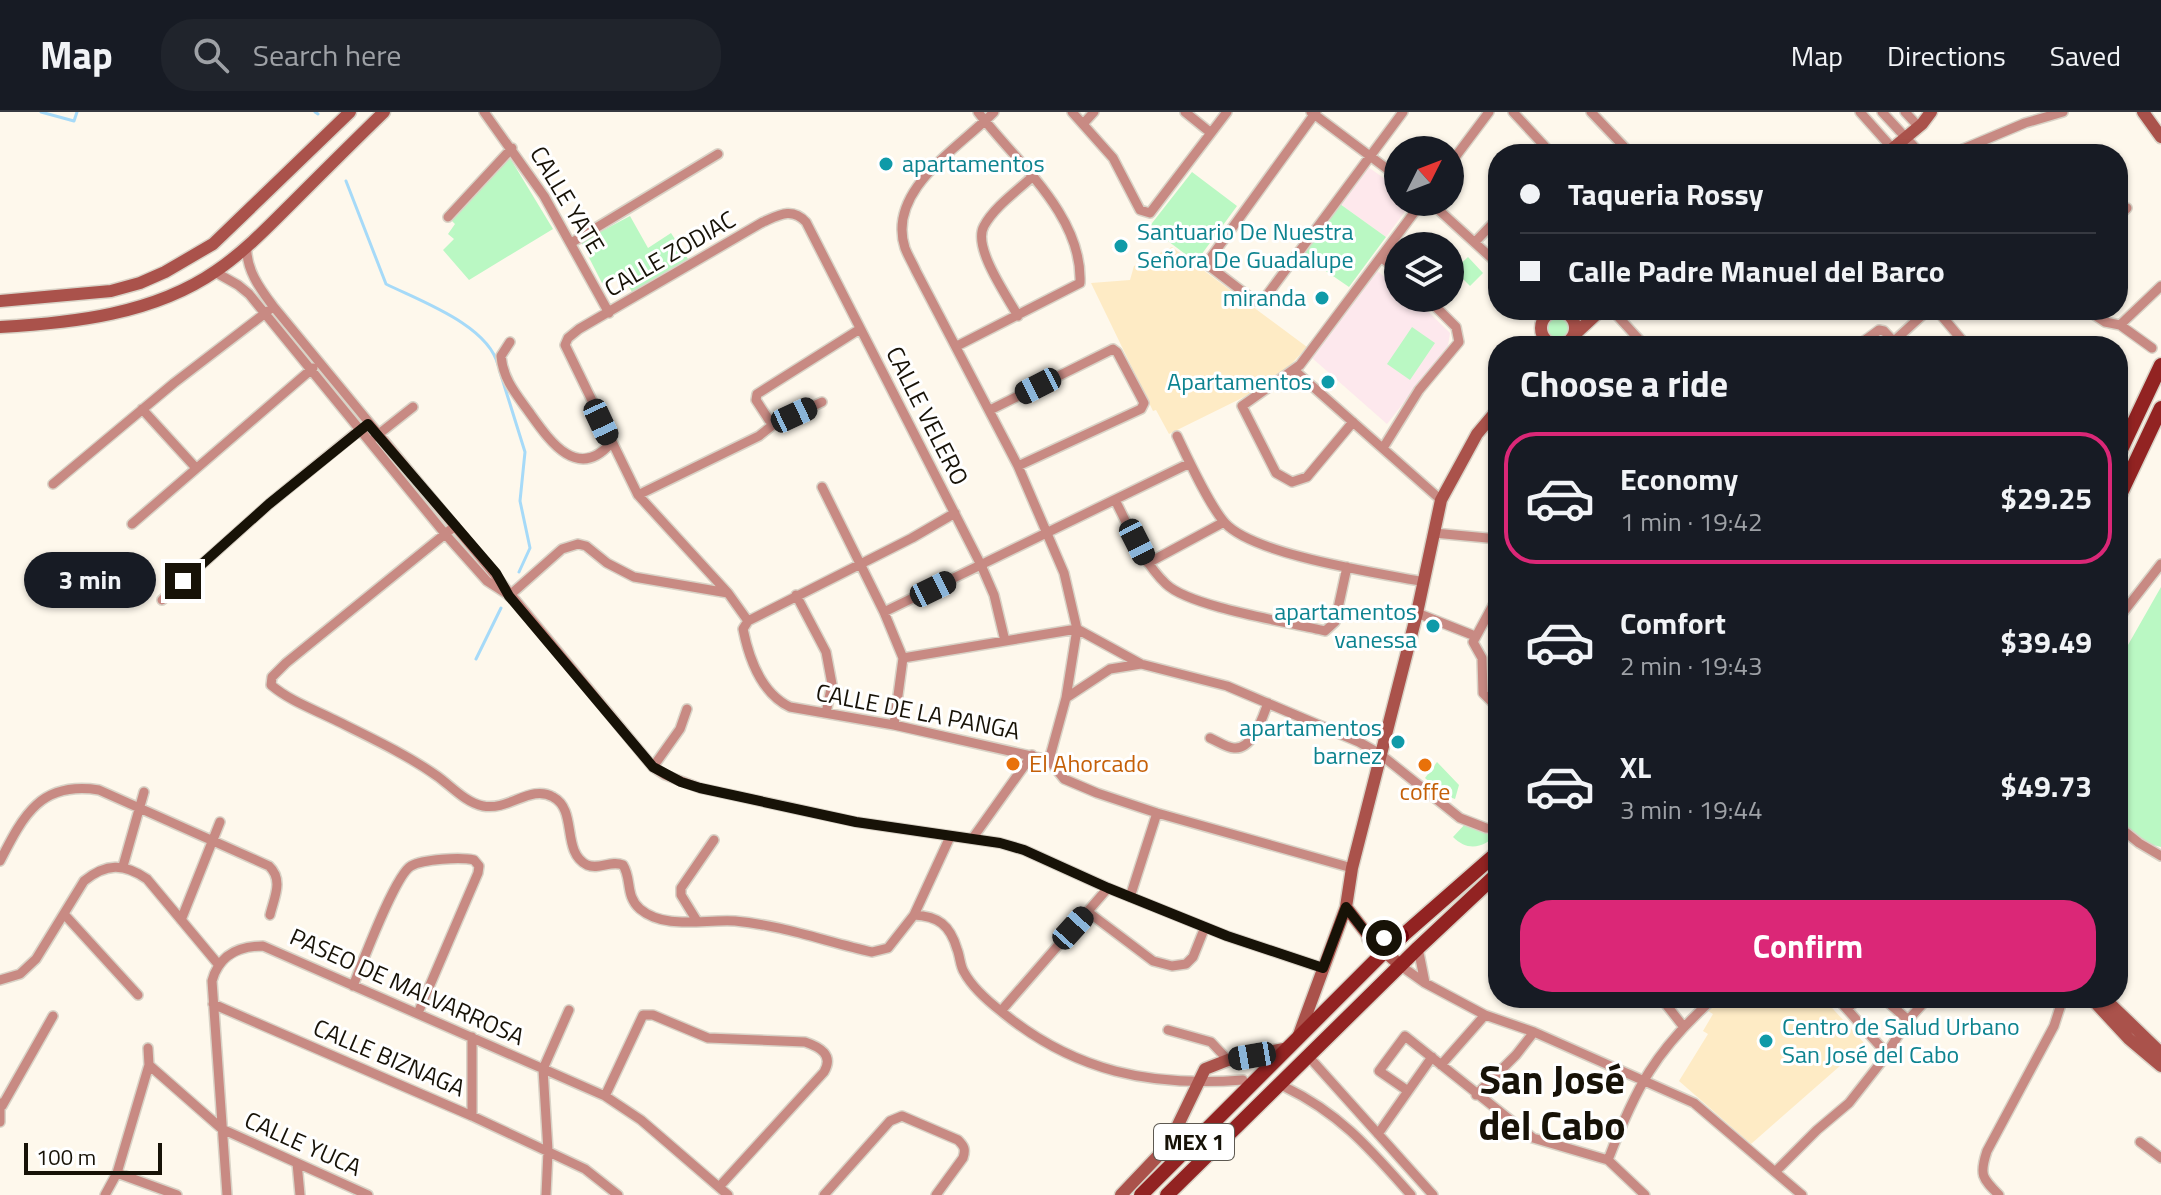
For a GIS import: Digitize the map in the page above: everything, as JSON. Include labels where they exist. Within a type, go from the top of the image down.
[{"type":"highway","points":[[1370,938],[1401,936]]},
{"type":"main road","points":[[2128,435],[2161,365]]},
{"type":"main road","points":[[2128,478],[2161,408]]},
{"type":"main road","name":"MEX 1","points":[[1141,1195],[1385,951],[1488,861]]},
{"type":"main road","name":"MEX 1","points":[[1167,1195],[1488,882]]},
{"type":"street","points":[[0,301],[111,291],[165,272],[213,244],[350,112]]},
{"type":"street","points":[[2,324],[133,309],[167,297],[215,272],[384,112]]},
{"type":"street","name":"CALLE YATE","points":[[484,112],[512,148],[571,243],[609,313]]},
{"type":"street","points":[[957,346],[1080,283],[1078,249],[1053,203],[978,112]]},
{"type":"street","points":[[994,112],[915,190],[905,207],[902,226],[905,246],[1018,466],[1064,573],[1077,629],[1066,698],[1049,760]]},
{"type":"street","points":[[1072,112],[1113,158],[1140,210],[1150,213],[1227,112]]},
{"type":"street","points":[[1083,124],[1094,112]]},
{"type":"street","points":[[1185,112],[1211,133]]},
{"type":"street","points":[[1384,166],[1371,156],[1314,113],[1209,260],[1209,266],[1255,301],[1264,299],[1371,156],[1403,112]]},
{"type":"street","points":[[1464,145],[1489,112]]},
{"type":"street","points":[[1513,112],[1543,144]]},
{"type":"street","points":[[1591,112],[1621,144]]},
{"type":"street","points":[[1860,112],[1883,144]]},
{"type":"street","points":[[1882,112],[1910,144]]},
{"type":"street","points":[[1905,112],[1919,127]]},
{"type":"street","points":[[1899,144],[1931,112]]},
{"type":"street","points":[[1975,144],[2025,123],[2063,112]]},
{"type":"street","points":[[2143,112],[2161,137]]},
{"type":"street","points":[[448,217],[512,148]]},
{"type":"street","points":[[571,243],[718,154]]},
{"type":"street","points":[[1018,316],[982,248],[981,234],[992,215],[1032,177]]},
{"type":"street","name":"CALLE ZODIAC","points":[[611,443],[566,350],[566,341],[579,329],[763,222],[789,212],[800,215]]},
{"type":"street","name":"CALLE VELERO","points":[[800,215],[981,565],[994,595],[1005,641]]},
{"type":"street","points":[[1353,422],[1303,480],[1292,482],[1280,477],[1242,406],[1294,370],[1412,216]]},
{"type":"street","points":[[1446,216],[1488,254]]},
{"type":"street","points":[[1475,242],[1488,228]]},
{"type":"street","points":[[247,245],[248,260],[256,281],[315,367],[446,535],[487,581],[509,596]]},
{"type":"street","points":[[215,272],[238,285],[315,367]]},
{"type":"street","points":[[2128,317],[2161,286]]},
{"type":"street","points":[[53,484],[273,306]]},
{"type":"street","points":[[1383,448],[1419,390],[1459,342],[1456,327],[1441,312]]},
{"type":"street","points":[[1573,336],[1590,320]]},
{"type":"street","points":[[1621,320],[1636,336]]},
{"type":"street","points":[[1904,336],[1919,320]]},
{"type":"street","points":[[1945,320],[1959,336]]},
{"type":"street","points":[[2102,320],[2120,325],[2152,348]]},
{"type":"street","points":[[2120,325],[2125,320]]},
{"type":"street","points":[[774,424],[758,406],[757,394],[860,329]]},
{"type":"street","points":[[1871,336],[1879,330],[1889,336]]},
{"type":"street","points":[[510,342],[501,356],[504,376],[553,445],[564,454],[586,458],[600,455],[611,443],[638,495],[728,593],[748,621],[955,513]]},
{"type":"street","points":[[990,410],[1113,349],[1144,403],[1141,409],[1018,466]]},
{"type":"street","points":[[132,524],[315,367]]},
{"type":"street","points":[[1294,370],[1441,500]]},
{"type":"street","points":[[638,495],[822,402]]},
{"type":"street","points":[[374,439],[413,407]]},
{"type":"street","points":[[142,409],[196,468]]},
{"type":"street","points":[[1121,1195],[1159,1155],[1177,1127],[1205,1069],[1293,1044],[1346,907],[1352,868],[1417,613],[1441,500],[1477,434],[1488,421]]},
{"type":"street","points":[[162,600],[269,504],[364,427]]},
{"type":"street","points":[[1177,436],[1224,522],[1237,533],[1262,545],[1347,567],[1424,582]]},
{"type":"street","points":[[374,439],[496,573],[509,596],[653,767],[673,779],[700,788],[856,822],[1000,843],[1024,850],[1205,927],[1323,968]]},
{"type":"street","points":[[884,612],[1190,463]]},
{"type":"street","points":[[822,487],[884,612],[903,658],[894,725]]},
{"type":"street","points":[[1115,500],[1148,563],[1167,586],[1191,600],[1325,631],[1335,622],[1347,567]]},
{"type":"street","points":[[1148,563],[1224,522]]},
{"type":"street","points":[[455,526],[286,663],[272,677],[271,685],[432,773],[464,798],[480,806],[507,805],[537,793],[549,794],[563,805],[574,851],[579,858],[596,867],[609,863],[623,865],[632,900],[662,921],[734,921],[775,927],[872,952],[888,948],[914,915],[950,837]]},
{"type":"street","points":[[1434,533],[1488,538]]},
{"type":"street","points":[[509,596],[562,549],[578,544],[634,577],[728,593]]},
{"type":"street","points":[[2128,606],[2161,564]]},
{"type":"street","points":[[796,595],[829,662],[832,684],[826,713]]},
{"type":"street","points":[[1417,613],[1475,636]]},
{"type":"street","points":[[1488,613],[1473,642],[1482,658],[1482,689],[1488,696]]},
{"type":"street","name":"CALLE DE LA PANGA","points":[[748,621],[743,629],[745,639],[768,691],[790,707],[894,725],[1032,755],[1049,760],[1064,779],[1077,785],[1157,813],[1352,868]]},
{"type":"street","points":[[903,658],[1077,629],[1141,664],[1227,686],[1380,754],[1460,818],[1488,828]]},
{"type":"street","points":[[1066,698],[1110,669],[1141,664]]},
{"type":"street","points":[[1210,738],[1233,748],[1241,747],[1252,737],[1268,703]]},
{"type":"street","points":[[653,767],[680,729],[687,709]]},
{"type":"street","points":[[972,839],[1032,755]]},
{"type":"street","points":[[0,861],[28,811],[56,791],[70,788],[99,790],[269,866],[276,873],[278,883],[270,915]]},
{"type":"street","points":[[123,866],[144,792]]},
{"type":"street","points":[[1130,897],[1141,871],[1157,813]]},
{"type":"street","points":[[181,920],[220,822]]},
{"type":"street","points":[[2128,833],[2161,856]]},
{"type":"street","points":[[697,921],[681,895],[681,888],[714,840]]},
{"type":"street","points":[[353,986],[403,874],[412,865],[421,862],[470,859],[479,866],[418,1013]]},
{"type":"street","points":[[0,980],[20,974],[36,959],[84,881],[95,872],[123,866],[147,879],[218,964],[212,981],[227,1195]]},
{"type":"street","points":[[1001,1011],[1108,888]]},
{"type":"street","points":[[1346,907],[1370,938],[1425,983],[1485,1015],[1534,1032],[1701,1108],[1802,1195]]},
{"type":"street","points":[[1088,912],[1163,965],[1186,964],[1193,957],[1205,927]]},
{"type":"street","points":[[64,914],[138,995]]},
{"type":"street","points":[[914,915],[931,915],[949,929],[963,971],[1001,1011],[1033,1035],[1098,1067],[1149,1079],[1196,1084],[1243,1080]]},
{"type":"street","name":"PASEO DE MALVARROSA","points":[[218,964],[231,952],[246,946],[263,946],[605,1096],[641,1120],[728,1195]]},
{"type":"street","points":[[1418,948],[1425,983]]},
{"type":"street","name":"CALLE BIZNAGA","points":[[213,1004],[548,1151],[585,1169],[618,1195]]},
{"type":"street","points":[[1669,1008],[1683,1026]]},
{"type":"street","points":[[1608,1160],[1652,1064],[1683,1026],[1703,1008]]},
{"type":"street","points":[[1894,1008],[1908,1020]]},
{"type":"street","points":[[1776,1171],[1849,1103],[1919,1008]]},
{"type":"street","points":[[1999,1195],[1983,1178],[1984,1159],[2054,1026],[2060,1008]]},
{"type":"street","points":[[2100,1008],[2161,1066]]},
{"type":"street","points":[[2114,1008],[2161,1053]]},
{"type":"street","points":[[1847,1009],[1887,1054]]},
{"type":"street","points":[[546,1195],[548,1151],[543,1069],[569,1010]]},
{"type":"street","points":[[605,1096],[643,1015],[653,1015],[708,1038],[805,1042],[818,1046],[827,1056],[829,1064],[824,1072],[719,1187]]},
{"type":"street","points":[[1441,1065],[1485,1015]]},
{"type":"street","points":[[0,1122],[1,1104],[53,1016]]},
{"type":"street","points":[[1168,1030],[1211,1042],[1228,1060]]},
{"type":"street","points":[[1476,1095],[1534,1032]]},
{"type":"street","points":[[1408,1091],[1379,1071],[1405,1036],[1533,1138],[1608,1160],[1645,1195]]},
{"type":"street","points":[[472,1037],[472,1116]]},
{"type":"street","points":[[105,1195],[117,1173],[149,1065],[148,1048]]},
{"type":"street","points":[[1309,1057],[1433,1195]]},
{"type":"street","points":[[1378,1134],[1432,1057]]},
{"type":"street","name":"CALLE YUCA","points":[[149,1065],[222,1129],[368,1195]]},
{"type":"street","points":[[1285,1087],[1334,1115],[1411,1195]]},
{"type":"street","points":[[824,1195],[890,1121],[902,1116],[958,1140],[964,1146],[963,1158],[936,1195]]},
{"type":"street","points":[[2140,1142],[2161,1158]]},
{"type":"street","points":[[297,1163],[300,1195]]},
{"type":"street","points":[[117,1173],[177,1195]]},
{"type":"street","points":[[1628,1195],[1635,1186]]},
{"type":"shaded area","points":[[1368,167],[1384,178],[1384,216],[1402,216],[1384,236],[1340,204]]},
{"type":"shaded area","points":[[1172,247],[1307,347],[1285,371],[1244,397],[1169,434],[1156,410],[1153,411],[1091,283],[1130,280],[1134,266]]},
{"type":"shaded area","points":[[1377,271],[1384,276],[1384,312],[1428,312],[1450,333],[1448,346],[1387,424],[1311,357]]},
{"type":"shaded area","points":[[1711,1008],[1832,1008],[1865,1044],[1751,1144],[1679,1081],[1708,1034],[1703,1031],[1713,1014],[1708,1011]]},
{"type":"green space","points":[[510,158],[553,229],[469,280],[443,250],[454,239],[448,234],[455,224],[449,218]]},
{"type":"green space","points":[[1192,172],[1237,206],[1196,262],[1149,227]]},
{"type":"green space","points":[[1340,204],[1384,236],[1349,287],[1301,254]]},
{"type":"green space","points":[[630,216],[648,248],[671,233],[688,259],[633,294],[621,272],[602,283],[581,242]]},
{"type":"green space","points":[[1468,257],[1483,273],[1470,286],[1464,280],[1464,261]]},
{"type":"green space","points":[[1547,320],[1569,320],[1569,336],[1547,336],[1545,333]]},
{"type":"green space","points":[[1412,327],[1435,343],[1410,380],[1387,364]]},
{"type":"green space","points":[[2161,587],[2161,847],[2149,844],[2128,828],[2128,645]]},
{"type":"green space","points":[[1437,762],[1459,785],[1455,799],[1444,795],[1425,778]]},
{"type":"green space","points":[[1466,823],[1488,830],[1488,841],[1482,845],[1464,845],[1453,837]]},
{"type":"waterway","points":[[41,112],[74,121],[77,112]]},
{"type":"waterway","points":[[346,181],[386,284],[467,326],[492,351],[498,365]]},
{"type":"waterway","points":[[500,372],[525,452],[520,501],[530,548],[519,572]]},
{"type":"waterway","points":[[476,659],[501,608]]},
{"type":"place","name":"apartamentos","points":[[886,164]]},
{"type":"place","name":"Santuario De Nuestra Señora De Guadalupe","points":[[1121,246]]},
{"type":"place","name":"miranda","points":[[1322,298]]},
{"type":"place","name":"Apartamentos","points":[[1328,382]]},
{"type":"place","name":"apartamentos vanessa","points":[[1433,626]]},
{"type":"place","name":"apartamentos barnez","points":[[1398,742]]},
{"type":"place","name":"El Ahorcado","points":[[1013,764]]},
{"type":"place","name":"coffe","points":[[1425,765]]},
{"type":"place","name":"Centro de Salud Urbano San José del Cabo","points":[[1766,1041]]},
{"type":"district","name":"San José del Cabo","points":[[1552,1103]]},
{"type":"route","points":[[183,581],[269,504],[368,424],[496,573],[509,596],[653,767],[665,775],[700,788],[856,822],[1000,843],[1024,850],[1227,936],[1323,968],[1346,907],[1370,938],[1384,938]]}]
